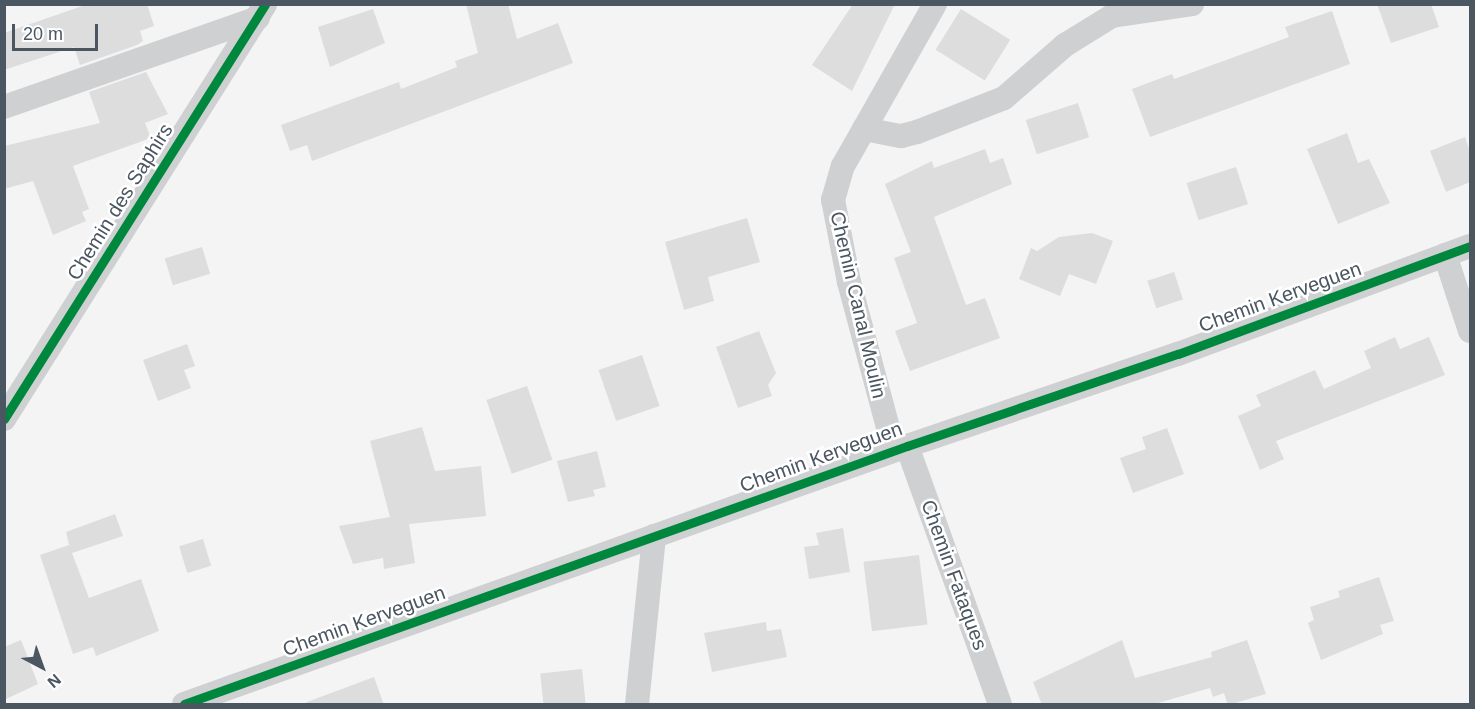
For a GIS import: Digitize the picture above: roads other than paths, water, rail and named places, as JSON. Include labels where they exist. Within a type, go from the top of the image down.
[{"type":"street","name":"Chemin Canal Moulin","points":[[900,448],[834,216],[843,166],[935,4]]},
{"type":"street","points":[[864,129],[901,136],[928,128],[1004,98],[1065,45],[1112,15],[1192,4]]},
{"type":"street","points":[[4,107],[262,11]]},
{"type":"street","name":"Chemin des Saphirs","points":[[4,419],[262,11]]},
{"type":"street","name":"Chemin Kerveguen","points":[[184,705],[227,697],[654,536],[900,448],[1178,354],[1470,246]]},
{"type":"street","points":[[1445,255],[1470,331]]},
{"type":"street","name":"Chemin Fataques","points":[[900,448],[1000,705]]},
{"type":"street","points":[[637,705],[654,536]]}]
